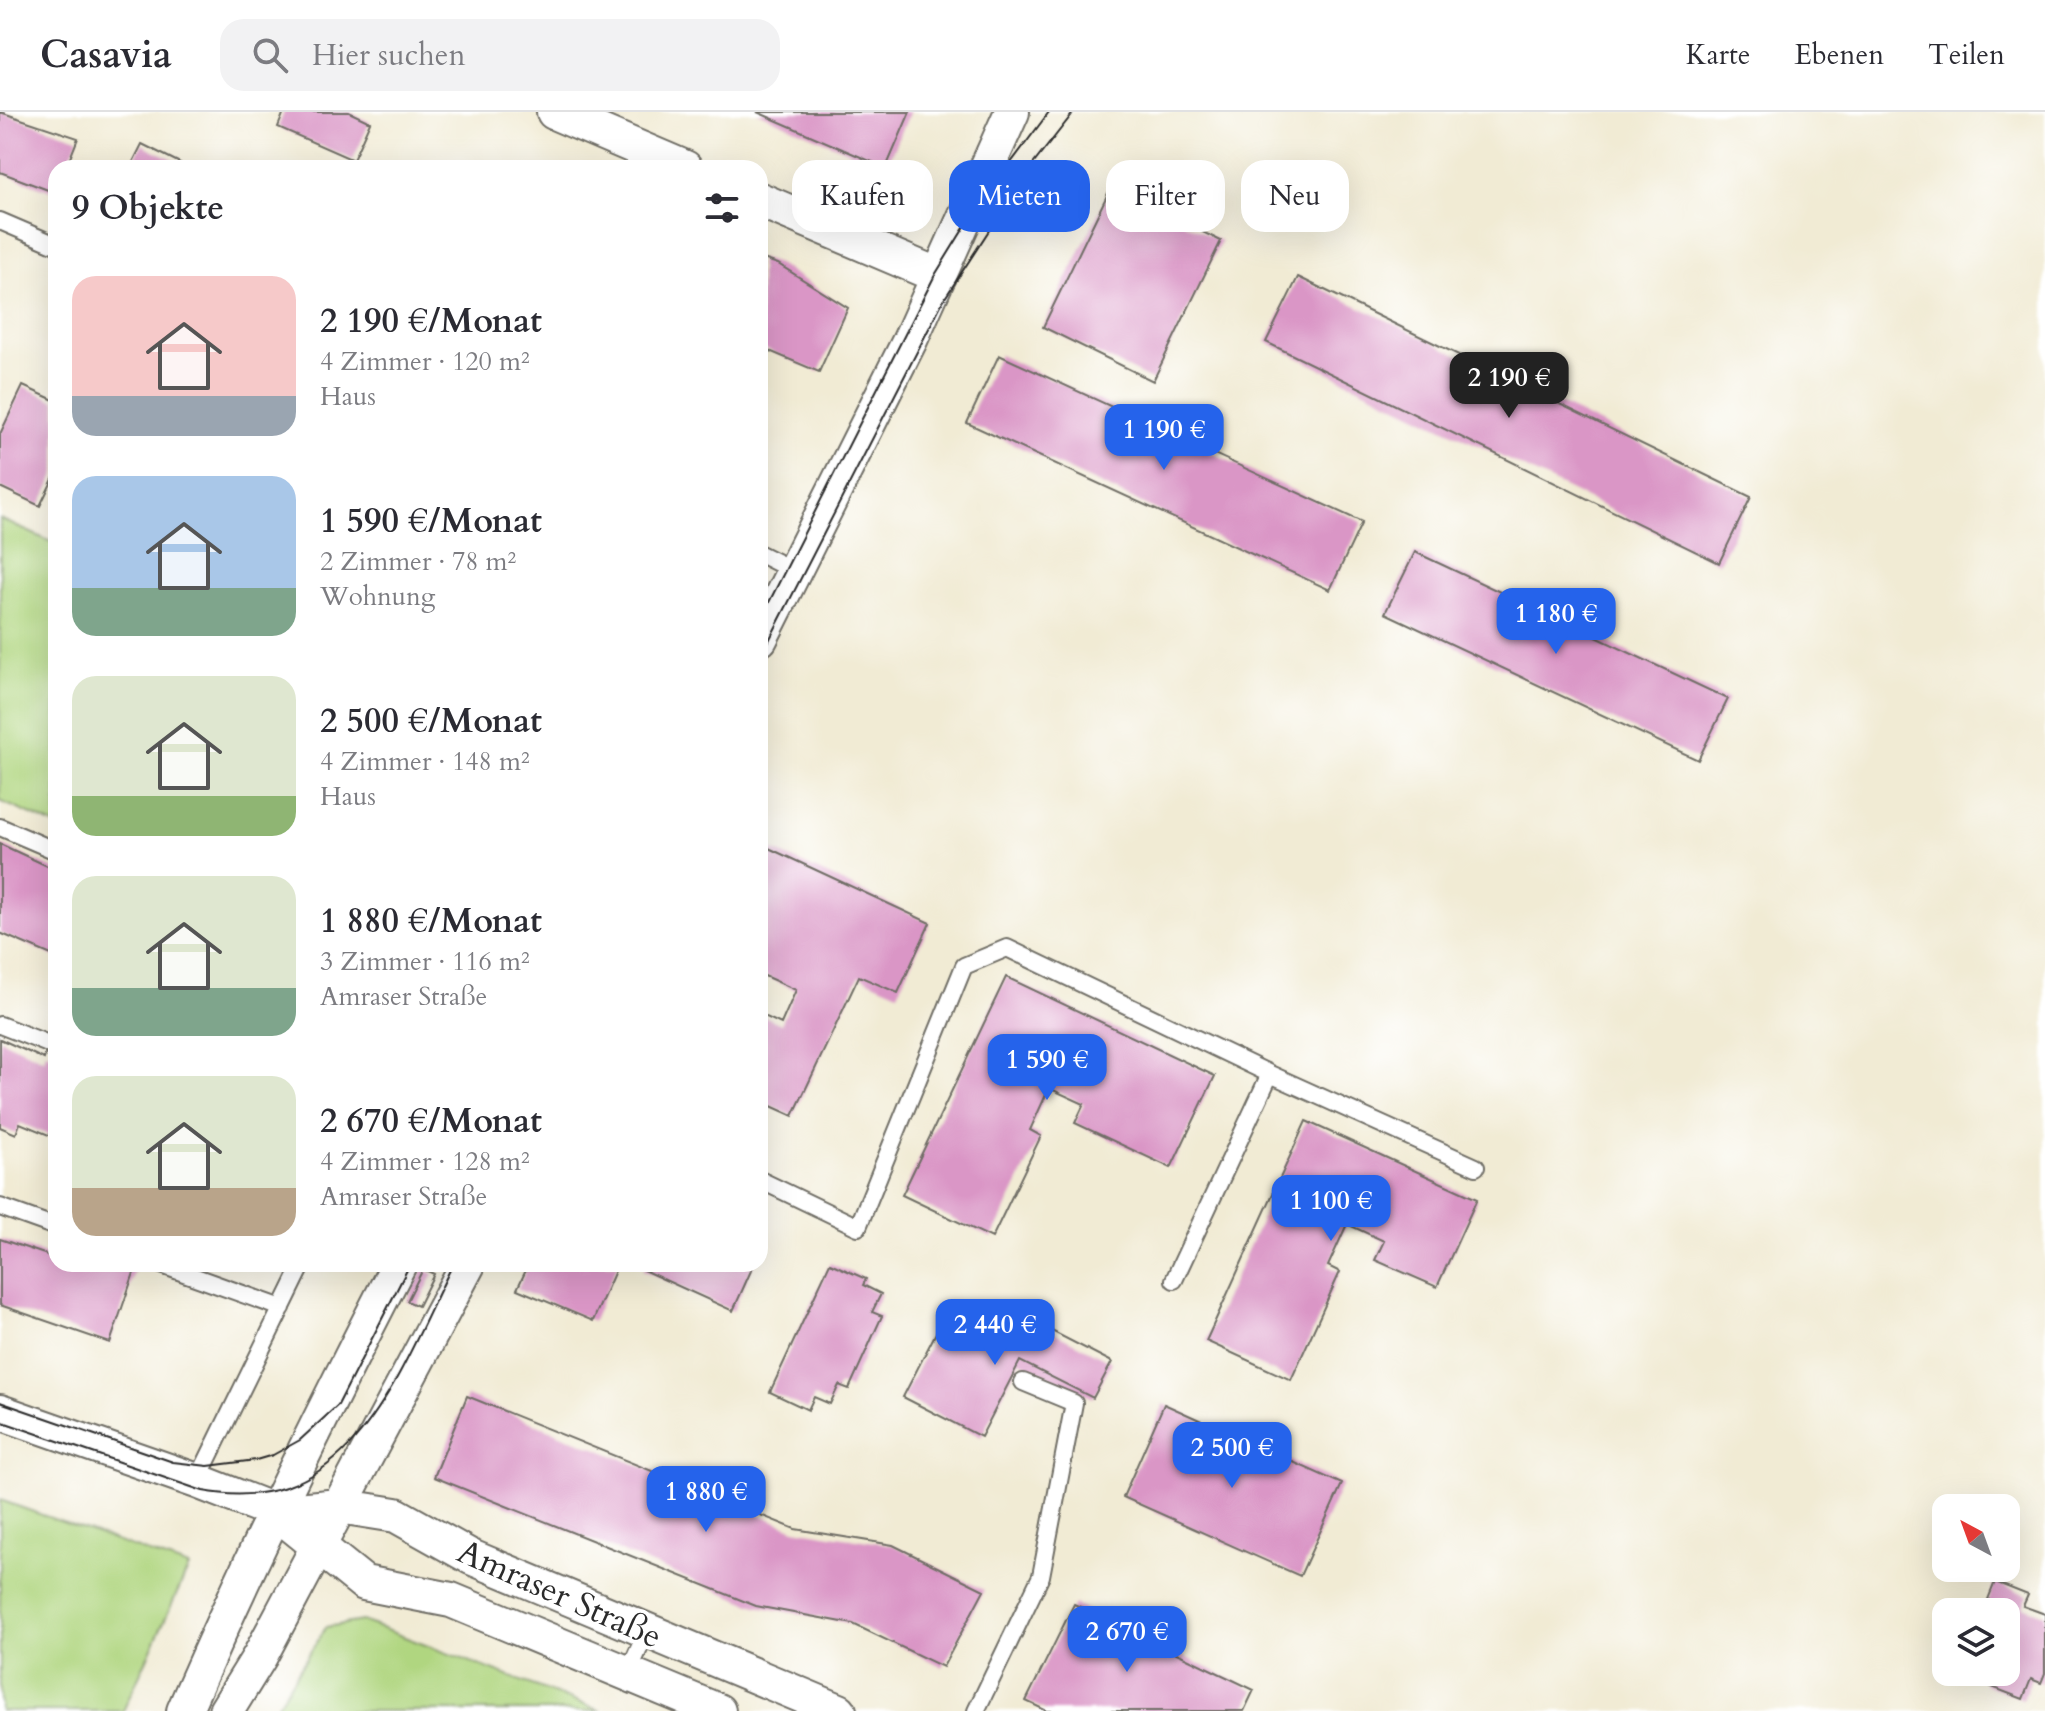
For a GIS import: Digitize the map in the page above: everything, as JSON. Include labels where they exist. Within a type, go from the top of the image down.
[{"type":"street","points":[[554,112],[666,160]]},
{"type":"street","points":[[768,623],[910,340],[1012,112]]},
{"type":"street","points":[[768,203],[939,276]]},
{"type":"street","points":[[184,1711],[336,1386],[395,1272]]},
{"type":"street","points":[[226,1711],[260,1656],[464,1272]]},
{"type":"street","name":"Amraser Straße","points":[[0,1412],[276,1512],[364,1583],[451,1600],[718,1711]]},
{"type":"street","name":"Amraser Straße","points":[[276,1512],[339,1506],[396,1515],[471,1557],[839,1711]]},
{"type":"lane","points":[[0,221],[48,242]]},
{"type":"lane","points":[[768,558],[794,571]]},
{"type":"lane","points":[[0,827],[48,848]]},
{"type":"lane","points":[[768,1184],[858,1227],[964,966],[1007,948],[1270,1074],[1476,1167]]},
{"type":"lane","points":[[0,1025],[48,1044]]},
{"type":"lane","points":[[1174,1280],[1270,1074]]},
{"type":"lane","points":[[0,1207],[48,1224]]},
{"type":"lane","points":[[181,1272],[282,1308]]},
{"type":"lane","points":[[197,1481],[299,1272]]},
{"type":"lane","points":[[976,1711],[1041,1576],[1074,1403],[1023,1382]]},
{"type":"lane","points":[[628,1673],[647,1631]]},
{"type":"green space","points":[[0,519],[48,540],[48,822],[0,801]]},
{"type":"green space","points":[[0,1500],[189,1567],[123,1711],[0,1711]]},
{"type":"green space","points":[[362,1621],[601,1711],[273,1711],[326,1627]]},
{"type":"building","points":[[0,112],[78,138],[69,160],[48,160],[48,190],[0,172]]},
{"type":"building","points":[[284,112],[349,112],[370,122],[353,160],[278,127]]},
{"type":"building","points":[[757,112],[910,112],[889,160],[868,160]]},
{"type":"building","points":[[142,144],[174,160],[134,160]]},
{"type":"building","points":[[1106,197],[1106,232],[1203,232],[1221,241],[1153,381],[1043,327]]},
{"type":"building","points":[[768,261],[848,308],[819,372],[768,350]]},
{"type":"building","points":[[1298,277],[1751,497],[1719,563],[1266,342]]},
{"type":"building","points":[[999,355],[1362,522],[1330,590],[967,423]]},
{"type":"building","points":[[23,386],[48,397],[48,490],[40,506],[0,487],[0,434]]},
{"type":"building","points":[[1415,552],[1728,699],[1698,760],[1385,613]]},
{"type":"building","points":[[0,844],[48,866],[48,954],[0,933]]},
{"type":"building","points":[[768,848],[930,923],[898,993],[859,976],[793,1116],[768,1105],[768,1018],[781,1024],[796,990],[768,978]]},
{"type":"building","points":[[1006,977],[1215,1076],[1171,1168],[1075,1123],[1084,1104],[1049,1088],[1030,1130],[1041,1136],[992,1238],[902,1195]]},
{"type":"building","points":[[0,1039],[44,1059],[48,1053],[48,1135],[20,1123],[16,1134],[0,1127]]},
{"type":"building","points":[[1306,1121],[1477,1199],[1437,1287],[1375,1260],[1384,1241],[1347,1224],[1328,1266],[1340,1272],[1291,1380],[1206,1341]]},
{"type":"building","points":[[0,1239],[48,1255],[48,1272],[134,1272],[110,1343],[0,1305]]},
{"type":"building","points":[[830,1263],[866,1279],[863,1285],[881,1294],[872,1312],[882,1316],[849,1389],[839,1385],[830,1404],[814,1397],[808,1410],[770,1392]]},
{"type":"building","points":[[422,1272],[434,1274],[418,1306],[407,1301]]},
{"type":"building","points":[[525,1272],[614,1272],[593,1321],[517,1289]]},
{"type":"building","points":[[647,1272],[750,1272],[733,1311]]},
{"type":"building","points":[[948,1309],[999,1335],[1011,1310],[1112,1362],[1093,1398],[1020,1361],[981,1437],[903,1397]]},
{"type":"building","points":[[467,1396],[795,1529],[893,1545],[984,1590],[943,1667],[853,1624],[756,1606],[434,1477]]},
{"type":"building","points":[[1164,1404],[1342,1484],[1300,1576],[1123,1497]]},
{"type":"building","points":[[1995,1582],[2028,1595],[2023,1606],[2045,1614],[2045,1673],[2041,1683],[2031,1679],[2023,1699],[1989,1686],[2020,1686],[2020,1598],[1989,1598]]},
{"type":"building","points":[[1074,1604],[1254,1690],[1244,1711],[1047,1711],[1026,1701]]},
{"type":"tram line","points":[[768,604],[935,275],[972,215],[1049,112]]},
{"type":"tram line","points":[[768,642],[943,301],[1027,172],[1074,112]]},
{"type":"tram line","points":[[0,1402],[173,1462],[208,1466],[273,1455],[300,1440],[338,1405],[406,1272]]},
{"type":"tram line","points":[[0,1421],[203,1491],[255,1494],[298,1482],[334,1459],[364,1428],[390,1390],[449,1272]]}]
